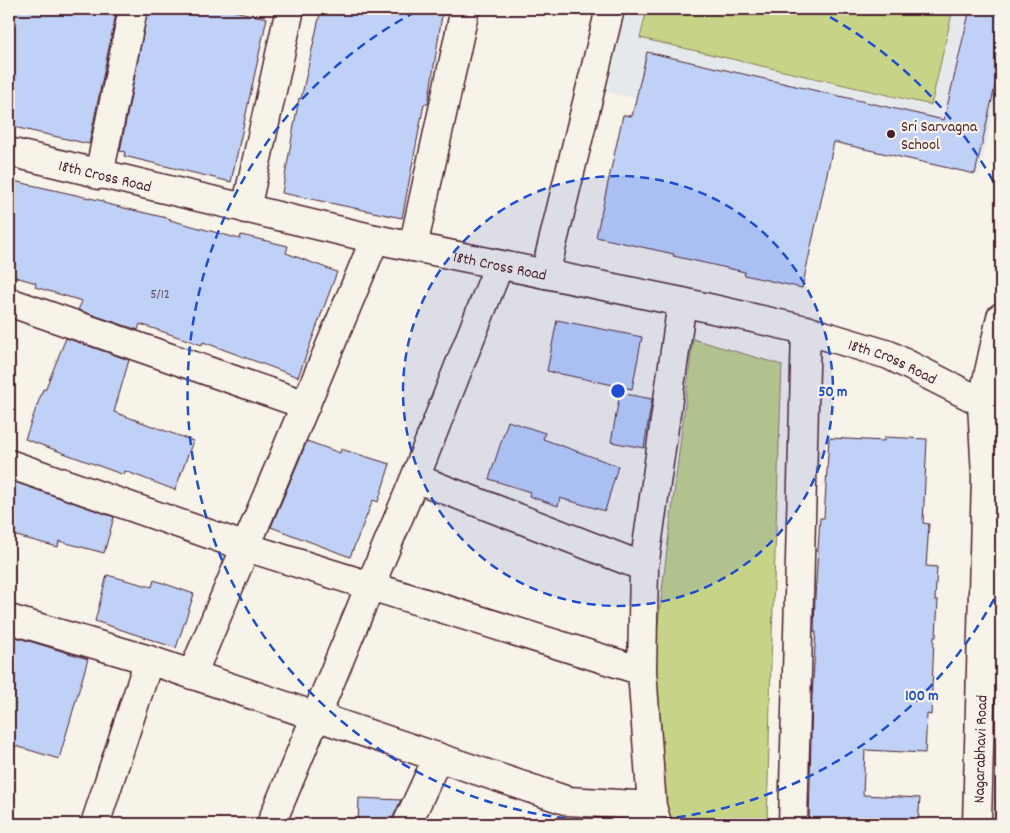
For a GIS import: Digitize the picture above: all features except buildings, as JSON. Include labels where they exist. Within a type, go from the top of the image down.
[{"type":"street","points":[[99,174],[134,9]]},
{"type":"street","points":[[246,209],[290,9]]},
{"type":"street","points":[[413,247],[465,9]]},
{"type":"street","points":[[545,274],[610,9]]},
{"type":"street","name":"18th Cross Road","points":[[9,152],[376,239],[682,302],[806,330],[888,355],[992,408]]},
{"type":"street","points":[[192,675],[376,239]]},
{"type":"street","points":[[271,824],[415,478],[499,265]]},
{"type":"street","points":[[9,302],[306,405]]},
{"type":"street","points":[[9,619],[149,660],[438,757],[568,812],[655,815],[642,671],[644,567],[682,302]]},
{"type":"street","name":"Nagarabhavi Road","points":[[978,824],[991,684],[986,476],[1001,317]]},
{"type":"street","points":[[793,824],[806,330]]},
{"type":"street","points":[[9,464],[246,547],[642,671]]},
{"type":"street","points":[[415,478],[644,567]]},
{"type":"street","points":[[94,824],[149,660]]},
{"type":"street","points":[[407,824],[438,757]]},
{"type":"shaded area","name":"Sri Sarvagna School","points":[[626,9],[1001,9],[1001,76],[979,176],[607,92]]},
{"type":"green space","points":[[647,9],[953,9],[931,105],[640,38]]},
{"type":"green space","points":[[693,339],[782,365],[767,824],[665,824],[654,655]]},
{"type":"place","name":"Sri Sarvagna School","points":[[891,134]]}]
